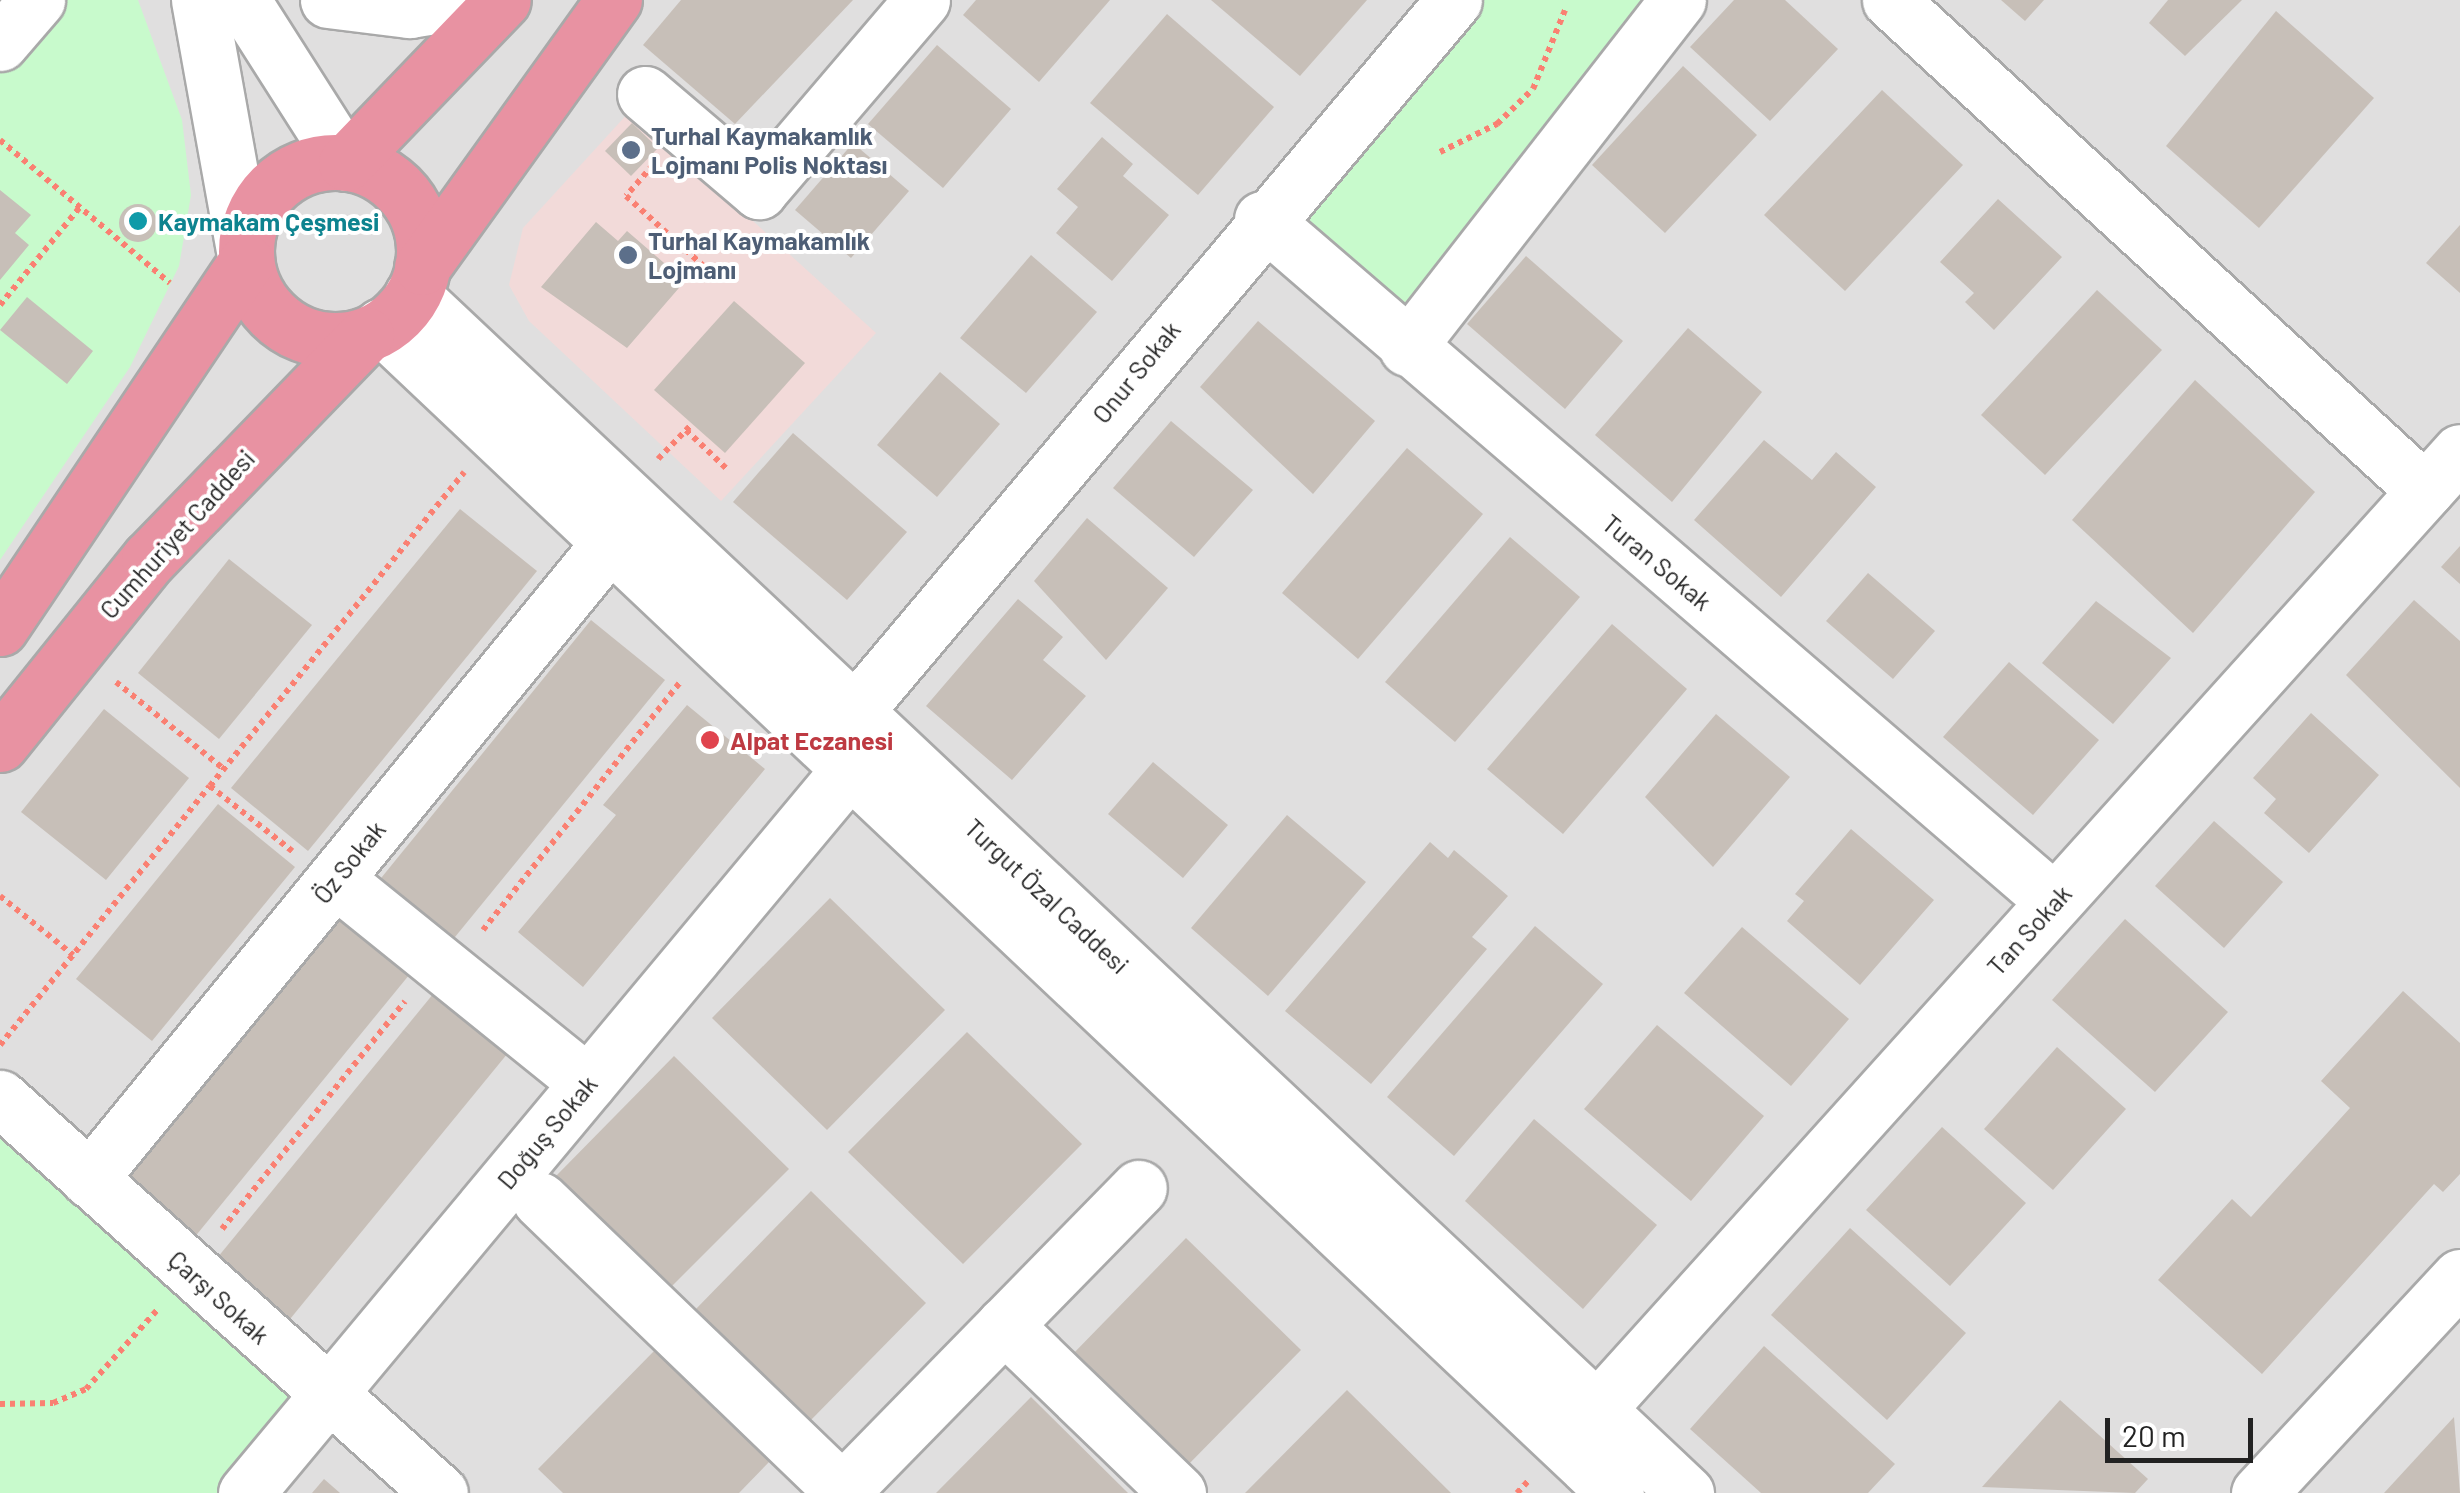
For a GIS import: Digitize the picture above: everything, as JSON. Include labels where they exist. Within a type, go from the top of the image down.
[{"type":"highway","points":[[346,162],[503,0]]},
{"type":"highway","name":"Cumhuriyet Caddesi","points":[[0,744],[149,559],[395,306],[614,0]]},
{"type":"highway","points":[[0,628],[246,262],[253,214],[271,188],[314,164],[346,162],[390,181],[412,205],[395,306],[334,340],[288,327],[264,306],[246,262]]},
{"type":"street","points":[[0,43],[37,0]]},
{"type":"street","points":[[199,0],[246,262]]},
{"type":"street","points":[[242,0],[346,162]]},
{"type":"street","points":[[328,0],[410,10],[471,0]]},
{"type":"street","points":[[666,111],[759,191],[922,0]]},
{"type":"street","name":"Onur Sokak","points":[[842,745],[1262,220],[1454,0]]},
{"type":"street","points":[[1407,348],[1678,0]]},
{"type":"street","points":[[1890,0],[2443,472]]},
{"type":"street","name":"Turan Sokak","points":[[1262,220],[2054,901]]},
{"type":"street","name":"Turgut Özal Caddesi","points":[[395,306],[609,544],[712,642],[842,745]]},
{"type":"street","name":"Turgut Özal Caddesi","points":[[395,306],[842,745],[1581,1426],[1686,1493]]},
{"type":"street","name":"Tan Sokak","points":[[1581,1426],[2443,472]]},
{"type":"street","name":"Öz Sokak","points":[[89,1179],[609,544]]},
{"type":"street","name":"Doğuş Sokak","points":[[246,1493],[588,1083],[842,745]]},
{"type":"street","points":[[333,881],[588,1083]]},
{"type":"street","name":"Çarşı Sokak","points":[[0,1098],[440,1493]]},
{"type":"street","points":[[540,1200],[841,1492],[1139,1188]]},
{"type":"street","points":[[2258,1493],[2460,1277]]},
{"type":"street","points":[[1004,1326],[1178,1493]]},
{"type":"street","points":[[1581,1426],[1604,1493]]},
{"type":"street","name":"Turgut Özal Caddesi","points":[[1581,1426],[1616,1493]]},
{"type":"path","points":[[1440,152],[1497,124],[1533,89],[1565,10]]},
{"type":"path","points":[[666,111],[626,196],[710,270]]},
{"type":"path","points":[[0,140],[171,284]]},
{"type":"path","points":[[0,305],[80,207]]},
{"type":"path","points":[[648,469],[689,427],[727,469]]},
{"type":"path","points":[[0,1046],[464,472]]},
{"type":"path","points":[[0,1404],[53,1403],[86,1389],[189,1271],[712,642]]},
{"type":"path","points":[[105,672],[224,770]]},
{"type":"path","points":[[210,786],[333,881]]},
{"type":"path","points":[[0,896],[72,955]]},
{"type":"shaded area","points":[[0,0],[2460,0],[2460,1493],[0,1493]]},
{"type":"shaded area","points":[[631,110],[876,333],[721,501],[529,321],[509,285],[523,228]]},
{"type":"green space","points":[[37,0],[138,0],[182,120],[191,195],[179,266],[130,367],[0,560],[0,43]]},
{"type":"green space","points":[[1454,0],[1678,0],[1407,348],[1262,219]]},
{"type":"green space","points":[[0,1098],[329,1394],[246,1493],[0,1493]]},
{"type":"building","points":[[681,0],[853,0],[735,124],[643,45]]},
{"type":"building","points":[[976,0],[1110,0],[1039,82],[963,15]]},
{"type":"building","points":[[1211,0],[1367,0],[1300,76]]},
{"type":"building","points":[[1734,0],[1785,0],[1838,49],[1770,121],[1690,47]]},
{"type":"building","points":[[2001,0],[2044,0],[2025,21]]},
{"type":"building","points":[[2168,0],[2242,0],[2185,56],[2149,23]]},
{"type":"building","points":[[2276,11],[2374,98],[2259,228],[2166,146]]},
{"type":"building","points":[[1167,14],[1274,107],[1198,195],[1090,103]]},
{"type":"building","points":[[937,45],[1011,109],[943,188],[868,124]]},
{"type":"building","points":[[1683,66],[1757,135],[1665,233],[1592,165]]},
{"type":"building","points":[[1882,90],[1963,165],[1845,291],[1764,215]]},
{"type":"building","name":"Turhal Kaymakamlık Lojmanı Polis Noktası","points":[[632,123],[658,148],[631,176],[605,151]]},
{"type":"building","points":[[1102,137],[1133,164],[1123,176],[1169,215],[1112,281],[1056,233],[1078,207],[1057,189]]},
{"type":"building","points":[[853,143],[909,191],[851,258],[795,210]]},
{"type":"building","points":[[0,190],[31,215],[15,233],[29,245],[0,280]]},
{"type":"building","points":[[1998,199],[2062,257],[1994,330],[1965,302],[1974,293],[1940,262]]},
{"type":"building","name":"Kaymakam Çeşmesi","points":[[138,204],[151,210],[157,223],[151,236],[138,242],[125,236],[119,223],[125,210]]},
{"type":"building","name":"Turhal Kaymakamlık Lojmanı","points":[[596,222],[618,241],[627,231],[685,281],[627,348],[541,287]]},
{"type":"building","points":[[2460,225],[2460,293],[2426,263]]},
{"type":"building","points":[[1031,255],[1097,312],[1026,393],[960,338]]},
{"type":"building","points":[[1526,256],[1623,341],[1565,409],[1467,324]]},
{"type":"building","points":[[2097,290],[2162,350],[2045,475],[1981,415]]},
{"type":"building","points":[[27,297],[93,351],[67,384],[0,330]]},
{"type":"building","points":[[734,301],[805,363],[725,453],[654,390]]},
{"type":"building","points":[[1258,321],[1375,421],[1313,494],[1200,387]]},
{"type":"building","points":[[1688,328],[1762,392],[1672,502],[1595,435]]},
{"type":"building","points":[[940,372],[1000,424],[937,497],[877,445]]},
{"type":"building","points":[[2195,380],[2315,492],[2193,633],[2072,520]]},
{"type":"building","points":[[1171,421],[1253,490],[1194,557],[1113,488]]},
{"type":"building","points":[[793,433],[907,532],[847,600],[733,502]]},
{"type":"building","points":[[1764,440],[1812,480],[1836,452],[1876,487],[1781,597],[1694,520]]},
{"type":"building","points":[[1407,448],[1483,514],[1358,659],[1282,593]]},
{"type":"building","points":[[460,509],[537,571],[308,851],[231,788]]},
{"type":"building","points":[[1087,518],[1168,588],[1106,660],[1034,581]]},
{"type":"building","points":[[1510,537],[1580,597],[1455,742],[1385,682]]},
{"type":"building","points":[[2460,546],[2460,584],[2441,567]]},
{"type":"building","points":[[229,559],[312,625],[219,739],[138,673]]},
{"type":"building","points":[[1868,573],[1935,631],[1893,679],[1826,621]]},
{"type":"building","points":[[1018,599],[1063,637],[1043,660],[1086,696],[1012,780],[926,706]]},
{"type":"building","points":[[2414,600],[2460,641],[2460,788],[2346,675]]},
{"type":"building","points":[[2096,601],[2171,658],[2113,724],[2042,663]]},
{"type":"building","points":[[591,620],[665,680],[446,948],[373,888]]},
{"type":"building","points":[[1612,624],[1687,689],[1563,834],[1487,769]]},
{"type":"building","points":[[2009,662],[2099,740],[2033,815],[1943,737]]},
{"type":"building","points":[[687,705],[765,769],[583,987],[518,932],[616,815],[603,805]]},
{"type":"building","points":[[104,709],[189,778],[106,880],[21,812]]},
{"type":"building","points":[[2311,713],[2379,775],[2309,853],[2264,813],[2276,799],[2253,778]]},
{"type":"building","points":[[1716,714],[1790,777],[1713,867],[1645,797]]},
{"type":"building","points":[[1153,762],[1228,825],[1183,878],[1108,814]]},
{"type":"building","points":[[218,804],[295,867],[152,1041],[76,979]]},
{"type":"building","points":[[1287,815],[1366,882],[1268,996],[1191,928]]},
{"type":"building","points":[[2214,821],[2283,882],[2224,948],[2155,886]]},
{"type":"building","points":[[1851,829],[1934,900],[1860,985],[1787,921],[1804,901],[1795,894]]},
{"type":"building","points":[[1430,842],[1448,858],[1454,850],[1508,896],[1472,937],[1487,949],[1371,1084],[1285,1011]]},
{"type":"building","points":[[830,898],[945,1010],[827,1130],[712,1018]]},
{"type":"building","points":[[340,909],[414,969],[189,1244],[115,1184]]},
{"type":"building","points":[[2125,919],[2228,1012],[2155,1092],[2052,1000]]},
{"type":"building","points":[[1535,926],[1603,984],[1454,1156],[1387,1097]]},
{"type":"building","points":[[1742,927],[1849,1019],[1791,1086],[1684,993]]},
{"type":"building","points":[[438,988],[512,1048],[286,1324],[213,1263]]},
{"type":"building","points":[[2403,991],[2460,1043],[2460,1174],[2443,1192],[2434,1184],[2262,1374],[2158,1280],[2232,1199],[2251,1217],[2350,1108],[2321,1081]]},
{"type":"building","points":[[1657,1025],[1764,1116],[1691,1201],[1584,1109]]},
{"type":"building","points":[[967,1032],[1082,1144],[963,1264],[848,1152]]},
{"type":"building","points":[[2057,1047],[2126,1109],[2053,1190],[1984,1129]]},
{"type":"building","points":[[674,1056],[789,1169],[670,1288],[556,1176]]},
{"type":"building","points":[[1534,1119],[1657,1225],[1583,1309],[1465,1201]]},
{"type":"building","points":[[1942,1127],[2026,1203],[1950,1286],[1866,1210]]},
{"type":"building","points":[[811,1191],[926,1303],[808,1423],[694,1311]]},
{"type":"building","points":[[1850,1228],[1966,1333],[1887,1420],[1771,1315]]},
{"type":"building","points":[[1186,1238],[1301,1350],[1183,1470],[1069,1358]]},
{"type":"building","points":[[1764,1346],[1895,1464],[1868,1493],[1761,1493],[1690,1429]]},
{"type":"building","points":[[656,1349],[770,1461],[739,1493],[563,1493],[538,1469]]},
{"type":"building","points":[[1347,1390],[1451,1493],[1245,1493]]},
{"type":"building","points":[[1031,1397],[1128,1493],[936,1493]]},
{"type":"building","points":[[2060,1400],[2148,1479],[2135,1493],[1982,1487]]},
{"type":"building","points":[[2454,1417],[2460,1493],[2384,1493]]},
{"type":"building","points":[[324,1479],[340,1493],[312,1493]]},
{"type":"place","name":"Turhal Kaymakamlık Lojmanı Polis Noktası","points":[[631,150]]},
{"type":"place","name":"Kaymakam Çeşmesi","points":[[138,221]]},
{"type":"place","name":"Turhal Kaymakamlık Lojmanı","points":[[628,255]]},
{"type":"place","name":"Alpat Eczanesi","points":[[710,740]]}]
